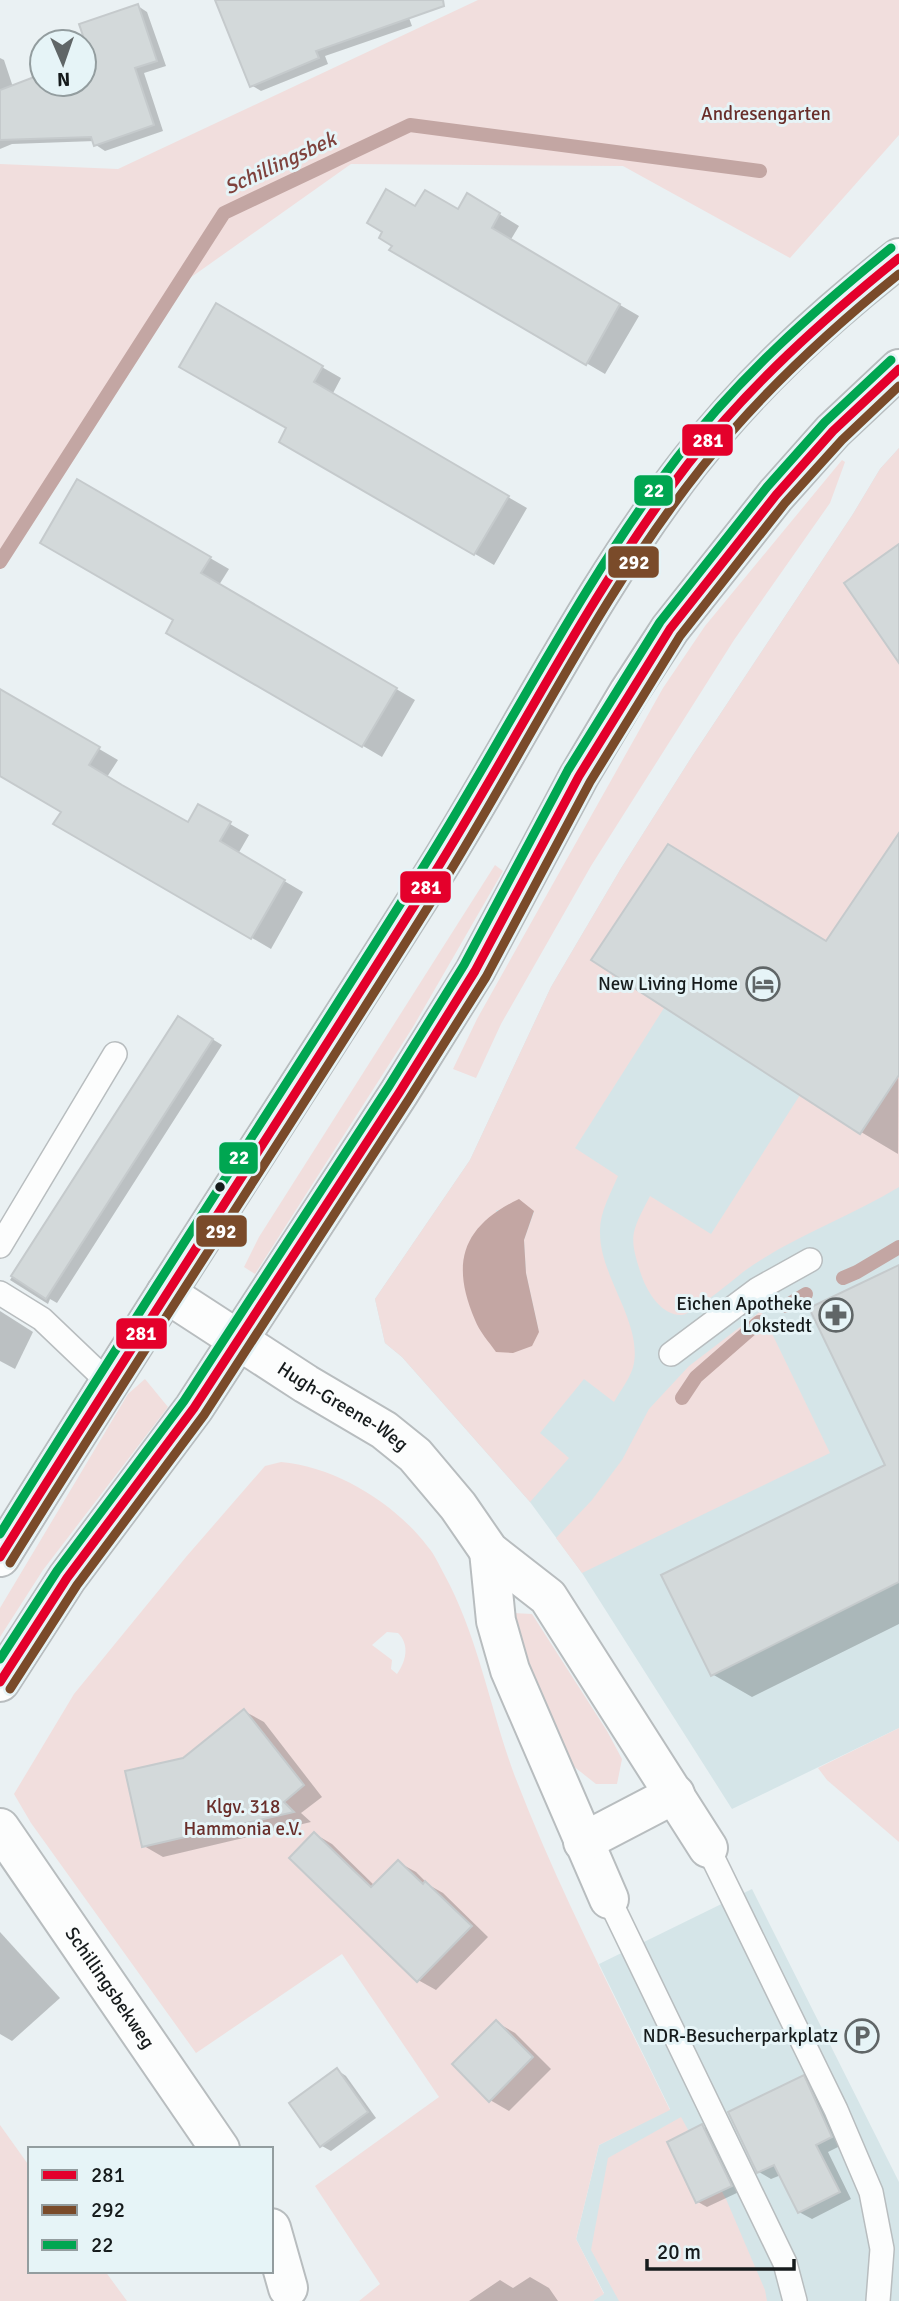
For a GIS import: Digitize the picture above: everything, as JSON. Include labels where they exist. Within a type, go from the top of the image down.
[{"type":"main road","points":[[0,1557],[108,1382],[457,838],[570,643],[636,538],[689,463],[758,382],[837,306],[899,258]]},
{"type":"main road","points":[[0,1682],[67,1578],[175,1436],[475,971],[579,776],[670,629],[776,495],[833,430],[899,369]]},
{"type":"main road","name":"Hugh-Greene-Weg","points":[[166,1293],[384,1430],[415,1455],[458,1506],[489,1551],[548,1597],[708,1848]]},
{"type":"main road","name":"Hugh-Greene-Weg","points":[[489,1551],[496,1621],[510,1670],[608,1899]]},
{"type":"main road","points":[[583,1842],[675,1794]]},
{"type":"main road","name":"Schillingsbekweg","points":[[0,1828],[219,2147]]},
{"type":"main road","points":[[273,2235],[288,2288]]},
{"type":"lane","points":[[0,1246],[115,1054]]},
{"type":"lane","points":[[671,1354],[758,1289],[810,1260]]},
{"type":"lane","points":[[0,1293],[42,1319],[108,1382]]},
{"type":"lane","points":[[708,1848],[836,2110],[871,2192],[882,2249],[878,2301]]},
{"type":"lane","points":[[608,1899],[785,2263],[795,2301]]},
{"type":"shaded area","points":[[899,448],[899,1728],[732,1809],[582,1573],[530,1502],[402,1357],[385,1343],[375,1299],[470,1160],[551,987],[620,870],[880,469]]},
{"type":"shaded area","points":[[519,1199],[534,1211],[524,1240],[526,1273],[539,1332],[532,1346],[513,1353],[496,1352],[475,1320],[467,1299],[463,1263],[474,1234],[485,1221]]},
{"type":"shaded area","points":[[752,1889],[899,2182],[899,2301],[593,2301],[604,2293],[576,2239],[599,2145],[670,2109],[599,1964]]},
{"type":"green space","name":"Andresengarten","points":[[478,0],[899,0],[899,135],[790,258],[623,166],[351,164],[173,290],[0,563],[0,164],[118,169]]},
{"type":"green space","points":[[899,448],[899,546],[844,583],[899,663],[899,845],[826,941],[668,844],[591,960],[664,1008],[575,1148],[618,1176],[603,1211],[600,1233],[606,1266],[632,1331],[634,1363],[614,1402],[584,1379],[540,1433],[569,1458],[530,1502],[402,1357],[385,1343],[375,1299],[470,1160],[551,987],[620,870],[880,469]],"holes":[[[496,1210],[534,1212],[524,1240],[526,1273],[539,1332]]]},
{"type":"green space","points":[[842,460],[845,462],[830,503],[734,640],[591,866],[501,1024],[476,1078],[453,1069],[477,1019],[663,688],[705,626]]},
{"type":"green space","points":[[495,865],[503,871],[413,1027],[255,1274],[244,1267],[259,1237]]},
{"type":"green space","points":[[899,1075],[899,1187],[761,1260],[687,1313],[675,1314],[662,1308],[642,1277],[633,1243],[635,1227],[650,1196],[711,1234],[800,1095]]},
{"type":"green space","points":[[761,1311],[830,1453],[582,1573],[556,1538],[592,1500],[622,1460],[649,1409],[689,1366]]},
{"type":"green space","points":[[145,1379],[168,1407],[43,1570],[0,1637],[0,1608],[128,1394]]},
{"type":"green space","name":"Klgv. 318 Hammonia e.V.","points":[[281,1462],[302,1465],[343,1479],[399,1516],[433,1553],[466,1622],[505,1749],[531,1817],[588,1943],[670,2110],[599,2145],[576,2239],[604,2294],[593,2301],[359,2301],[380,2284],[315,2186],[439,2097],[342,1954],[196,2053],[31,1823],[14,1794],[74,1694],[186,1557],[265,1466]],"holes":[[[387,1632],[398,1633],[404,1643],[405,1653],[397,1674],[391,1669],[392,1660],[372,1645]]]},
{"type":"green space","points":[[513,1613],[532,1614],[607,1731],[622,1759],[617,1784],[596,1784],[572,1765],[518,1647]]},
{"type":"green space","points":[[899,1728],[899,1842],[827,1780],[818,1768]]},
{"type":"green space","points":[[681,2117],[726,2199],[765,2290],[767,2301],[619,2301],[591,2250],[608,2158]]},
{"type":"green space","points":[[0,2125],[28,2164],[28,2273],[106,2273],[127,2301],[0,2301]]},
{"type":"building","points":[[215,0],[443,0],[444,6],[316,51],[319,58],[250,87]]},
{"type":"building","points":[[138,4],[157,61],[135,68],[154,125],[94,146],[91,137],[0,140],[0,90],[28,79],[28,98],[98,98],[98,28],[80,28],[79,24]]},
{"type":"building","points":[[386,189],[415,206],[425,190],[458,209],[467,193],[500,213],[492,228],[620,304],[586,365],[389,250],[392,246],[379,238],[382,232],[367,223]]},
{"type":"building","points":[[216,303],[323,366],[314,382],[509,496],[474,555],[279,442],[286,428],[179,367]]},
{"type":"building","points":[[77,479],[211,557],[201,573],[397,688],[362,747],[166,633],[173,620],[40,543]]},
{"type":"building","points":[[899,544],[899,663],[844,583]]},
{"type":"building","points":[[0,689],[100,747],[89,765],[122,785],[188,822],[198,804],[231,822],[220,841],[285,880],[251,939],[53,824],[61,812],[0,776]]},
{"type":"building","name":"New Living Home","points":[[899,833],[899,1075],[860,1134],[591,960],[668,844],[826,941]]},
{"type":"building","points":[[178,1016],[213,1039],[46,1299],[11,1276]]},
{"type":"building","points":[[899,1265],[899,1582],[711,1676],[661,1575],[885,1465],[809,1308]]},
{"type":"building","points":[[244,1709],[304,1785],[284,1802],[294,1812],[142,1847],[125,1771],[183,1758]]},
{"type":"building","points":[[314,1832],[371,1887],[398,1860],[423,1884],[425,1881],[472,1926],[417,1982],[289,1858]]},
{"type":"building","points":[[496,2020],[533,2057],[489,2102],[452,2064]]},
{"type":"building","points":[[337,2068],[368,2112],[320,2147],[289,2103]]},
{"type":"building","points":[[804,2075],[832,2137],[816,2145],[840,2192],[798,2213],[774,2165],[757,2173],[728,2112]]},
{"type":"building","points":[[702,2124],[732,2186],[696,2203],[667,2142]]},
{"type":"waterway","name":"Schillingsbek","points":[[0,562],[224,213],[410,125],[760,171]]},
{"type":"waterway","points":[[843,1278],[899,1247]]},
{"type":"waterway","points":[[786,1306],[806,1294]]},
{"type":"waterway","points":[[682,1398],[696,1377],[759,1322]]},
{"type":"transit line","name":"22","points":[[0,1534],[419,874],[575,610],[641,508],[677,458],[725,400],[805,321],[891,248]]},
{"type":"transit line","name":"281","points":[[0,1557],[432,877],[586,615],[652,513],[711,435],[761,381],[842,305],[899,258]]},
{"type":"transit line","name":"292","points":[[10,1563],[443,883],[598,618],[665,516],[724,440],[771,389],[820,341],[899,274]]},
{"type":"transit line","name":"22","points":[[0,1659],[57,1571],[184,1401],[389,1086],[464,965],[568,770],[660,622],[767,487],[825,422],[891,360]]},
{"type":"transit line","name":"281","points":[[0,1682],[67,1578],[194,1408],[399,1093],[475,971],[579,776],[670,629],[776,495],[833,431],[899,369]]},
{"type":"transit line","name":"292","points":[[10,1689],[77,1585],[204,1415],[409,1099],[486,977],[590,782],[680,636],[785,503],[842,440],[899,386]]},
{"type":"place","name":"New Living Home","points":[[763,984]]},
{"type":"place","name":"Eichen Apotheke Lokstedt","points":[[836,1315]]},
{"type":"place","name":"NDR-Besucherparkplatz","points":[[862,2036]]}]
